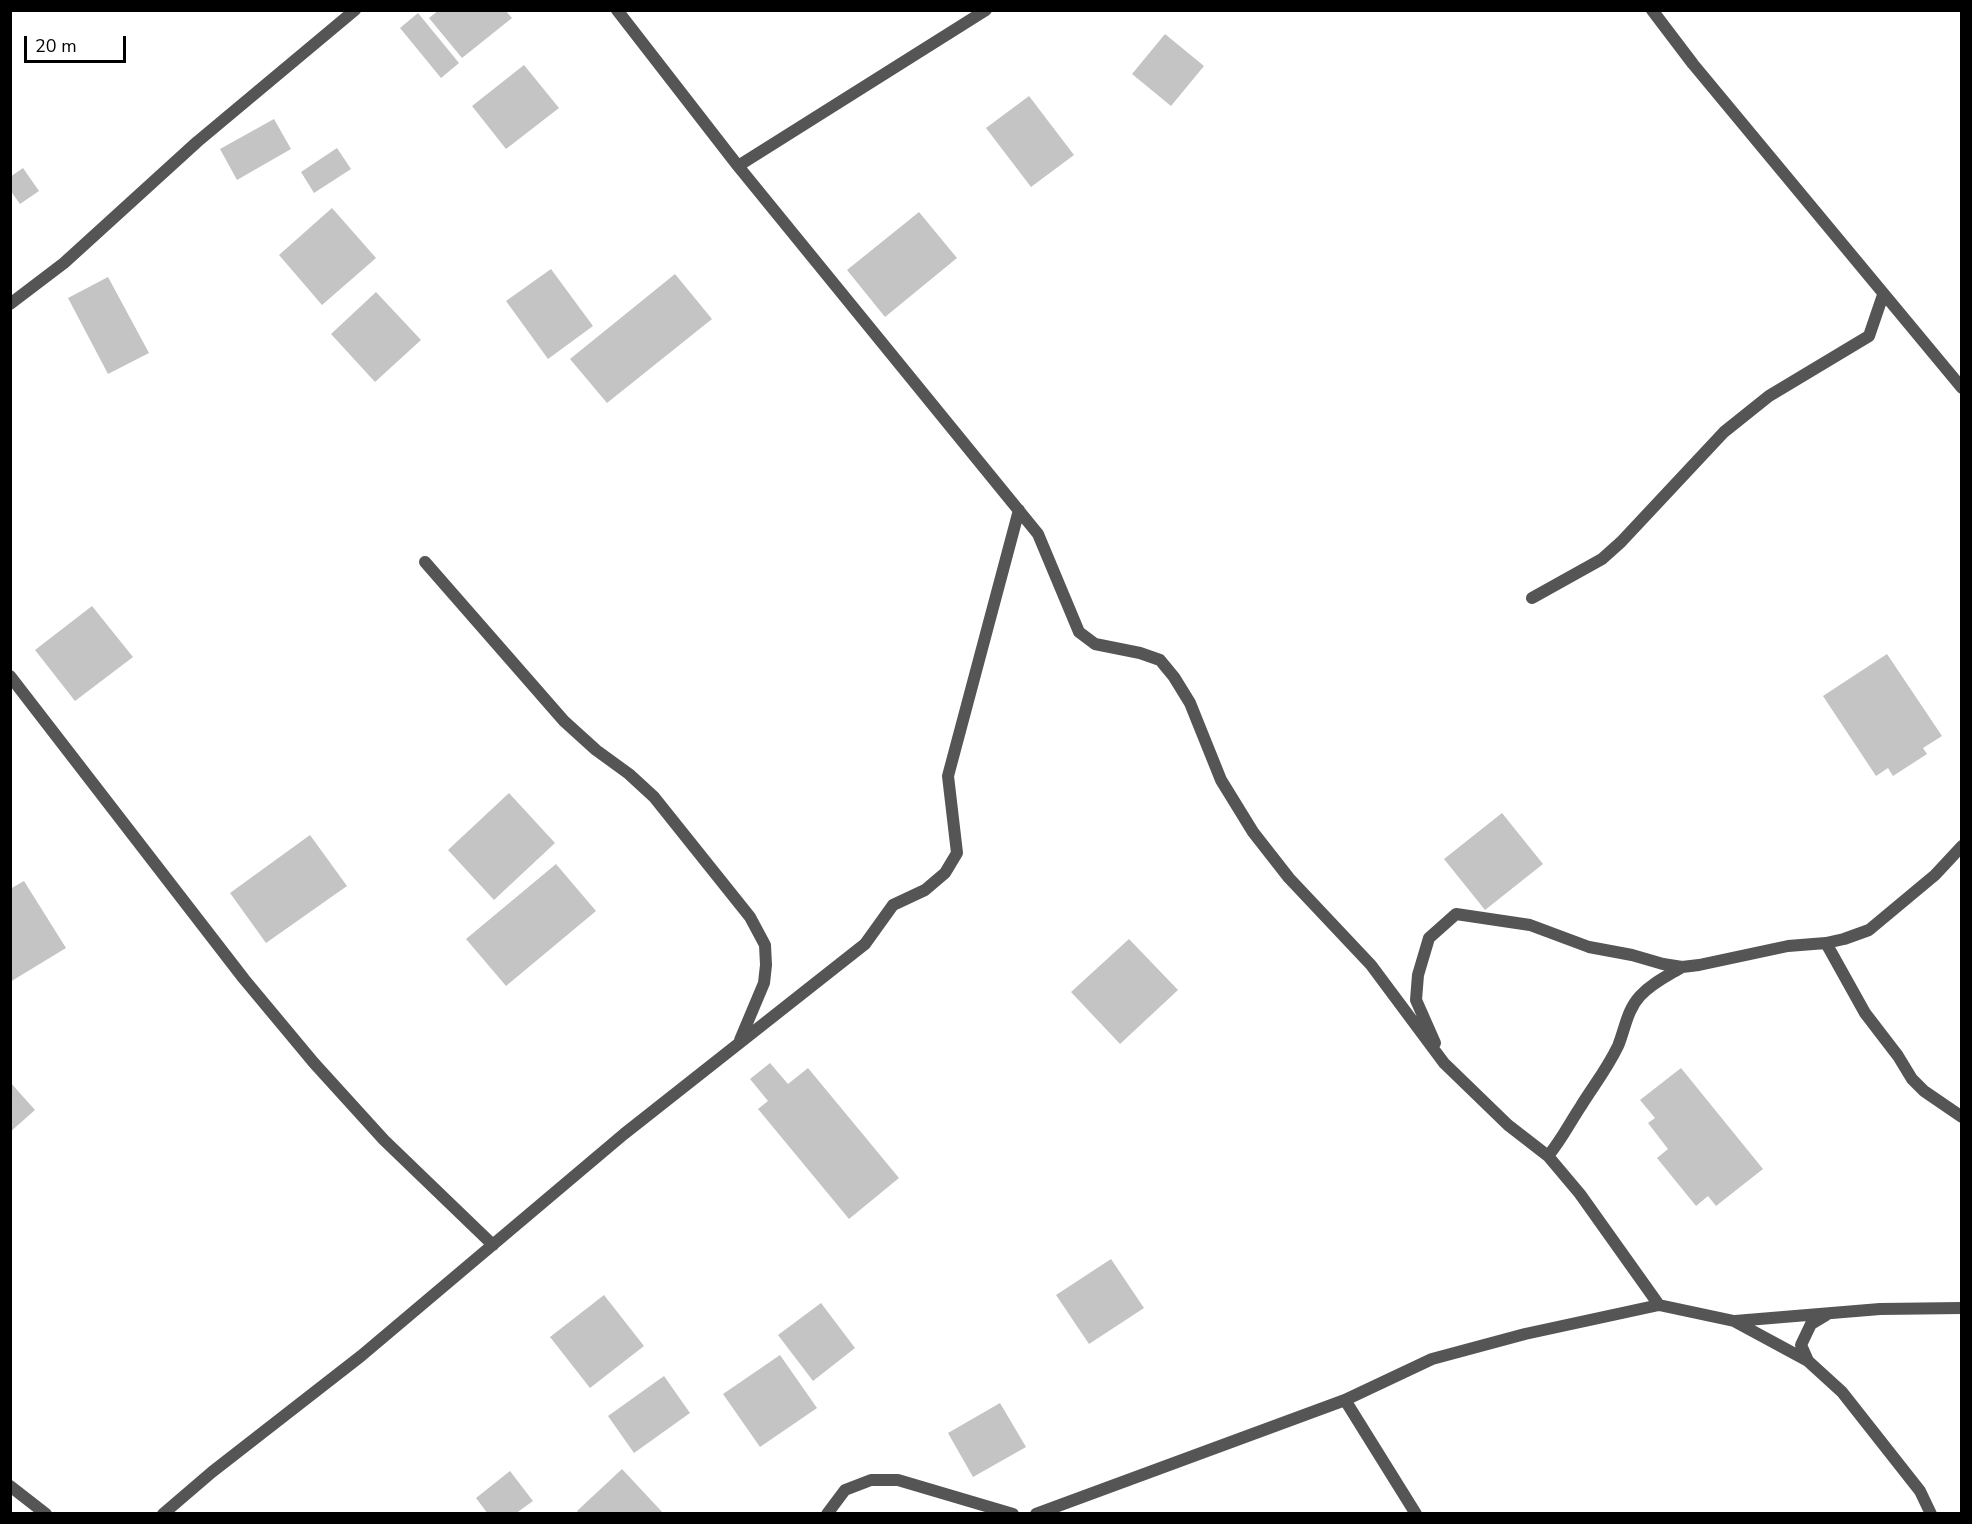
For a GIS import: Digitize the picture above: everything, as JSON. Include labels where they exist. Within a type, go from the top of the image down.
[{"type":"street","points":[[10,304],[64,263],[196,142],[355,10]]},
{"type":"street","points":[[617,10],[738,165],[1038,534],[1079,632],[1095,644],[1140,653],[1160,660],[1174,676],[1190,703],[1221,780],[1253,832],[1288,878],[1371,965],[1444,1063],[1508,1125],[1548,1156],[1580,1194],[1659,1305]]},
{"type":"street","points":[[738,165],[986,10]]},
{"type":"street","points":[[1652,10],[1693,64],[1962,388]]},
{"type":"street","points":[[1532,598],[1602,560],[1724,432],[1760,404],[1869,336],[1883,295]]},
{"type":"street","points":[[163,1514],[212,1472],[361,1356],[624,1134],[865,944],[893,905],[925,890],[945,873],[957,852],[948,776],[1018,510]]},
{"type":"street","points":[[425,562],[564,721],[654,797],[750,916],[765,945],[766,965],[764,983],[740,1041]]},
{"type":"street","points":[[10,675],[244,979],[314,1064],[384,1140],[494,1245]]},
{"type":"street","points":[[1548,1156],[1564,1136],[1581,1105],[1600,1080],[1618,1045],[1629,1012],[1651,984],[1682,967],[1788,946],[1826,943],[1869,930],[1935,875],[1962,846]]},
{"type":"street","points":[[1444,1063],[1416,1000],[1418,975],[1429,938],[1456,914],[1530,925],[1589,947],[1682,967]]},
{"type":"street","points":[[1826,943],[1865,1013],[1898,1056],[1912,1079],[1924,1091],[1962,1117]]},
{"type":"street","points":[[1036,1514],[1345,1400],[1432,1359],[1525,1334],[1659,1305],[1734,1321],[1808,1361],[1842,1392],[1920,1491],[1931,1514]]},
{"type":"street","points":[[1734,1321],[1880,1310],[1962,1308]]},
{"type":"street","points":[[1808,1361],[1801,1345],[1812,1324],[1830,1313]]},
{"type":"street","points":[[1345,1400],[1416,1514]]},
{"type":"street","points":[[827,1514],[845,1490],[871,1480],[898,1480],[1013,1514]]},
{"type":"street","points":[[10,1486],[46,1514]]},
{"type":"building","points":[[439,10],[505,10],[512,18],[462,58],[429,18]]},
{"type":"building","points":[[418,13],[459,63],[441,78],[400,28]]},
{"type":"building","points":[[1165,34],[1204,66],[1171,106],[1132,74]]},
{"type":"building","points":[[524,65],[559,108],[506,149],[472,106]]},
{"type":"building","points":[[1029,96],[1074,155],[1031,187],[986,128]]},
{"type":"building","points":[[274,119],[291,149],[237,180],[220,149]]},
{"type":"building","points":[[337,148],[351,169],[314,193],[301,172]]},
{"type":"building","points":[[23,168],[39,191],[20,204],[10,190],[10,177]]},
{"type":"building","points":[[332,208],[376,258],[322,305],[279,255]]},
{"type":"building","points":[[919,212],[957,258],[885,317],[847,270]]},
{"type":"building","points":[[551,269],[593,326],[548,359],[506,301]]},
{"type":"building","points":[[675,274],[712,319],[607,403],[570,359]]},
{"type":"building","points":[[108,277],[149,353],[108,374],[68,298]]},
{"type":"building","points":[[376,292],[421,340],[375,382],[331,334]]},
{"type":"building","points":[[92,606],[133,657],[75,701],[35,650]]},
{"type":"building","points":[[1887,654],[1942,736],[1923,748],[1927,754],[1893,776],[1888,768],[1876,776],[1823,696]]},
{"type":"building","points":[[509,793],[555,843],[494,900],[448,850]]},
{"type":"building","points":[[1502,813],[1543,864],[1485,910],[1444,859]]},
{"type":"building","points":[[310,835],[347,886],[266,943],[230,893]]},
{"type":"building","points":[[556,864],[596,911],[506,986],[466,939]]},
{"type":"building","points":[[24,881],[66,948],[10,982],[10,889]]},
{"type":"building","points":[[1129,939],[1178,990],[1120,1044],[1071,992]]},
{"type":"building","points":[[770,1063],[788,1084],[808,1068],[899,1178],[849,1219],[758,1109],[768,1101],[750,1079]]},
{"type":"building","points":[[1681,1068],[1763,1169],[1716,1206],[1708,1196],[1696,1206],[1657,1158],[1668,1149],[1648,1123],[1655,1118],[1640,1100]]},
{"type":"building","points":[[10,1082],[35,1110],[10,1132]]},
{"type":"building","points":[[1111,1259],[1144,1308],[1089,1344],[1056,1295]]},
{"type":"building","points":[[604,1295],[644,1346],[590,1388],[550,1337]]},
{"type":"building","points":[[821,1303],[855,1348],[813,1381],[778,1335]]},
{"type":"building","points":[[780,1355],[817,1408],[760,1447],[723,1394]]},
{"type":"building","points":[[664,1376],[690,1413],[634,1453],[608,1416]]},
{"type":"building","points":[[1000,1403],[1026,1447],[973,1477],[948,1433]]},
{"type":"building","points":[[622,1469],[664,1514],[579,1514],[577,1511]]},
{"type":"building","points":[[510,1471],[533,1501],[515,1514],[488,1514],[476,1498]]}]
